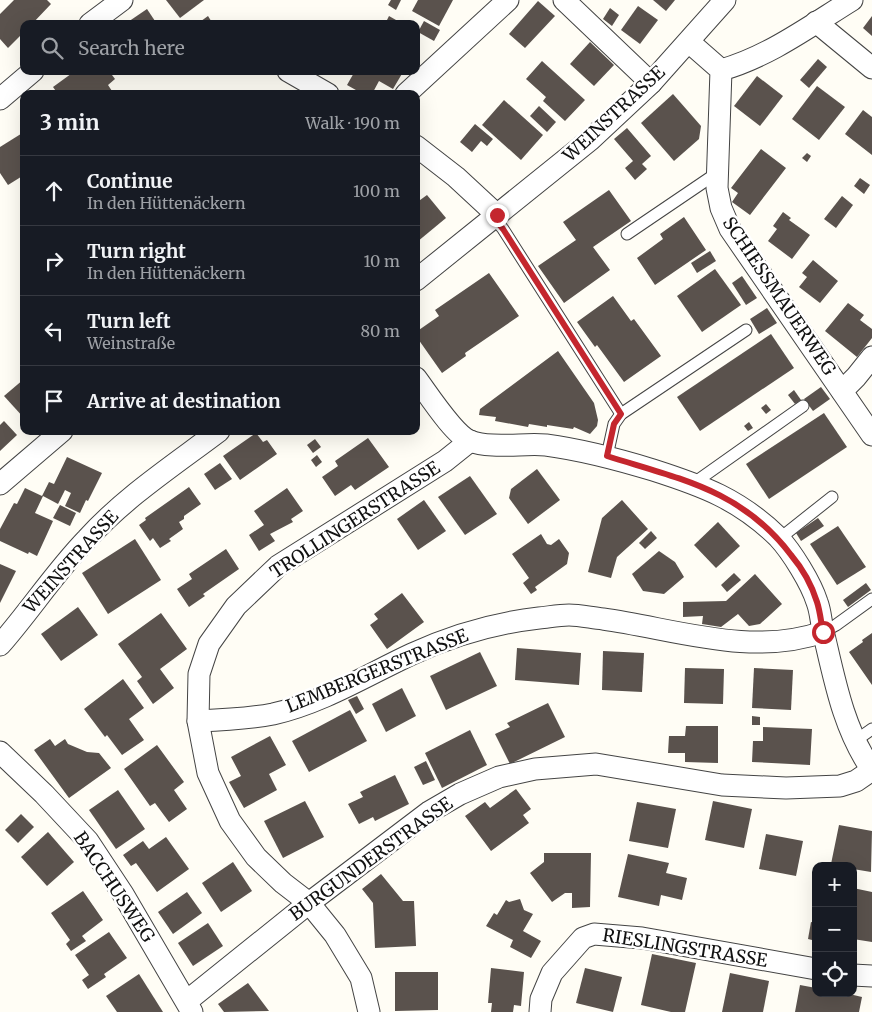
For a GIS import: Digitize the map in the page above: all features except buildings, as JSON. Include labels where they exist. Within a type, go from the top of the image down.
[{"type":"street","points":[[95,20],[122,0]]},
{"type":"street","points":[[410,90],[508,0]]},
{"type":"street","points":[[564,0],[651,83]]},
{"type":"street","name":"WEINSTRASSE","points":[[420,277],[590,140],[651,83],[725,0]]},
{"type":"street","points":[[689,42],[721,70],[738,65],[765,52],[852,0]]},
{"type":"street","points":[[816,22],[872,68]]},
{"type":"street","name":"SCHIESSMAUERWEG","points":[[721,70],[717,173],[717,188],[721,208],[730,228],[872,435]]},
{"type":"street","points":[[0,99],[28,75]]},
{"type":"street","points":[[295,75],[321,90]]},
{"type":"street","points":[[420,149],[456,177],[496,216]]},
{"type":"street","points":[[842,391],[872,357]]},
{"type":"street","points":[[420,383],[450,424],[470,441],[494,445],[544,445],[607,456],[694,483],[717,493],[749,511],[779,538],[800,566],[817,601],[840,702],[863,735],[872,770]]},
{"type":"street","points":[[0,484],[57,435]]},
{"type":"street","name":"WEINSTRASSE","points":[[0,645],[52,577],[87,538],[122,504],[214,435]]},
{"type":"street","name":"TROLLINGERSTRASSE","points":[[369,1012],[361,978],[335,936],[308,903],[283,883],[256,857],[230,821],[208,773],[198,721],[199,674],[209,644],[236,606],[278,566],[445,461],[470,441]]},
{"type":"street","name":"LEMBERGERSTRASSE","points":[[198,721],[234,720],[274,714],[308,703],[348,686],[412,654],[448,639],[536,618],[569,615],[616,621],[719,640],[761,643],[803,638],[823,632]]},
{"type":"street","name":"BACCHUSWEG","points":[[0,752],[44,794],[88,841],[124,894],[190,1007]]},
{"type":"street","name":"BURGUNDERSTRASSE","points":[[190,1007],[308,903],[429,812],[460,794],[499,777],[535,769],[596,764],[722,786],[786,788],[840,786],[856,781],[872,770]]},
{"type":"street","name":"RIESLINGSTRASSE","points":[[540,1012],[541,999],[552,973],[583,938],[594,934],[642,938],[812,968]]},
{"type":"street","points":[[857,975],[872,976]]},
{"type":"lane","points":[[627,234],[717,173]]},
{"type":"lane","points":[[496,216],[621,414]]},
{"type":"lane","points":[[607,456],[614,424],[621,414],[746,330]]},
{"type":"lane","points":[[694,483],[803,406]]},
{"type":"lane","points":[[779,538],[832,497]]},
{"type":"lane","points":[[823,632],[872,599]]},
{"type":"route","points":[[497,215],[494,218],[503,229],[621,414],[614,424],[607,456],[694,483],[717,493],[749,511],[779,538],[800,566],[817,601],[823,632]]}]
